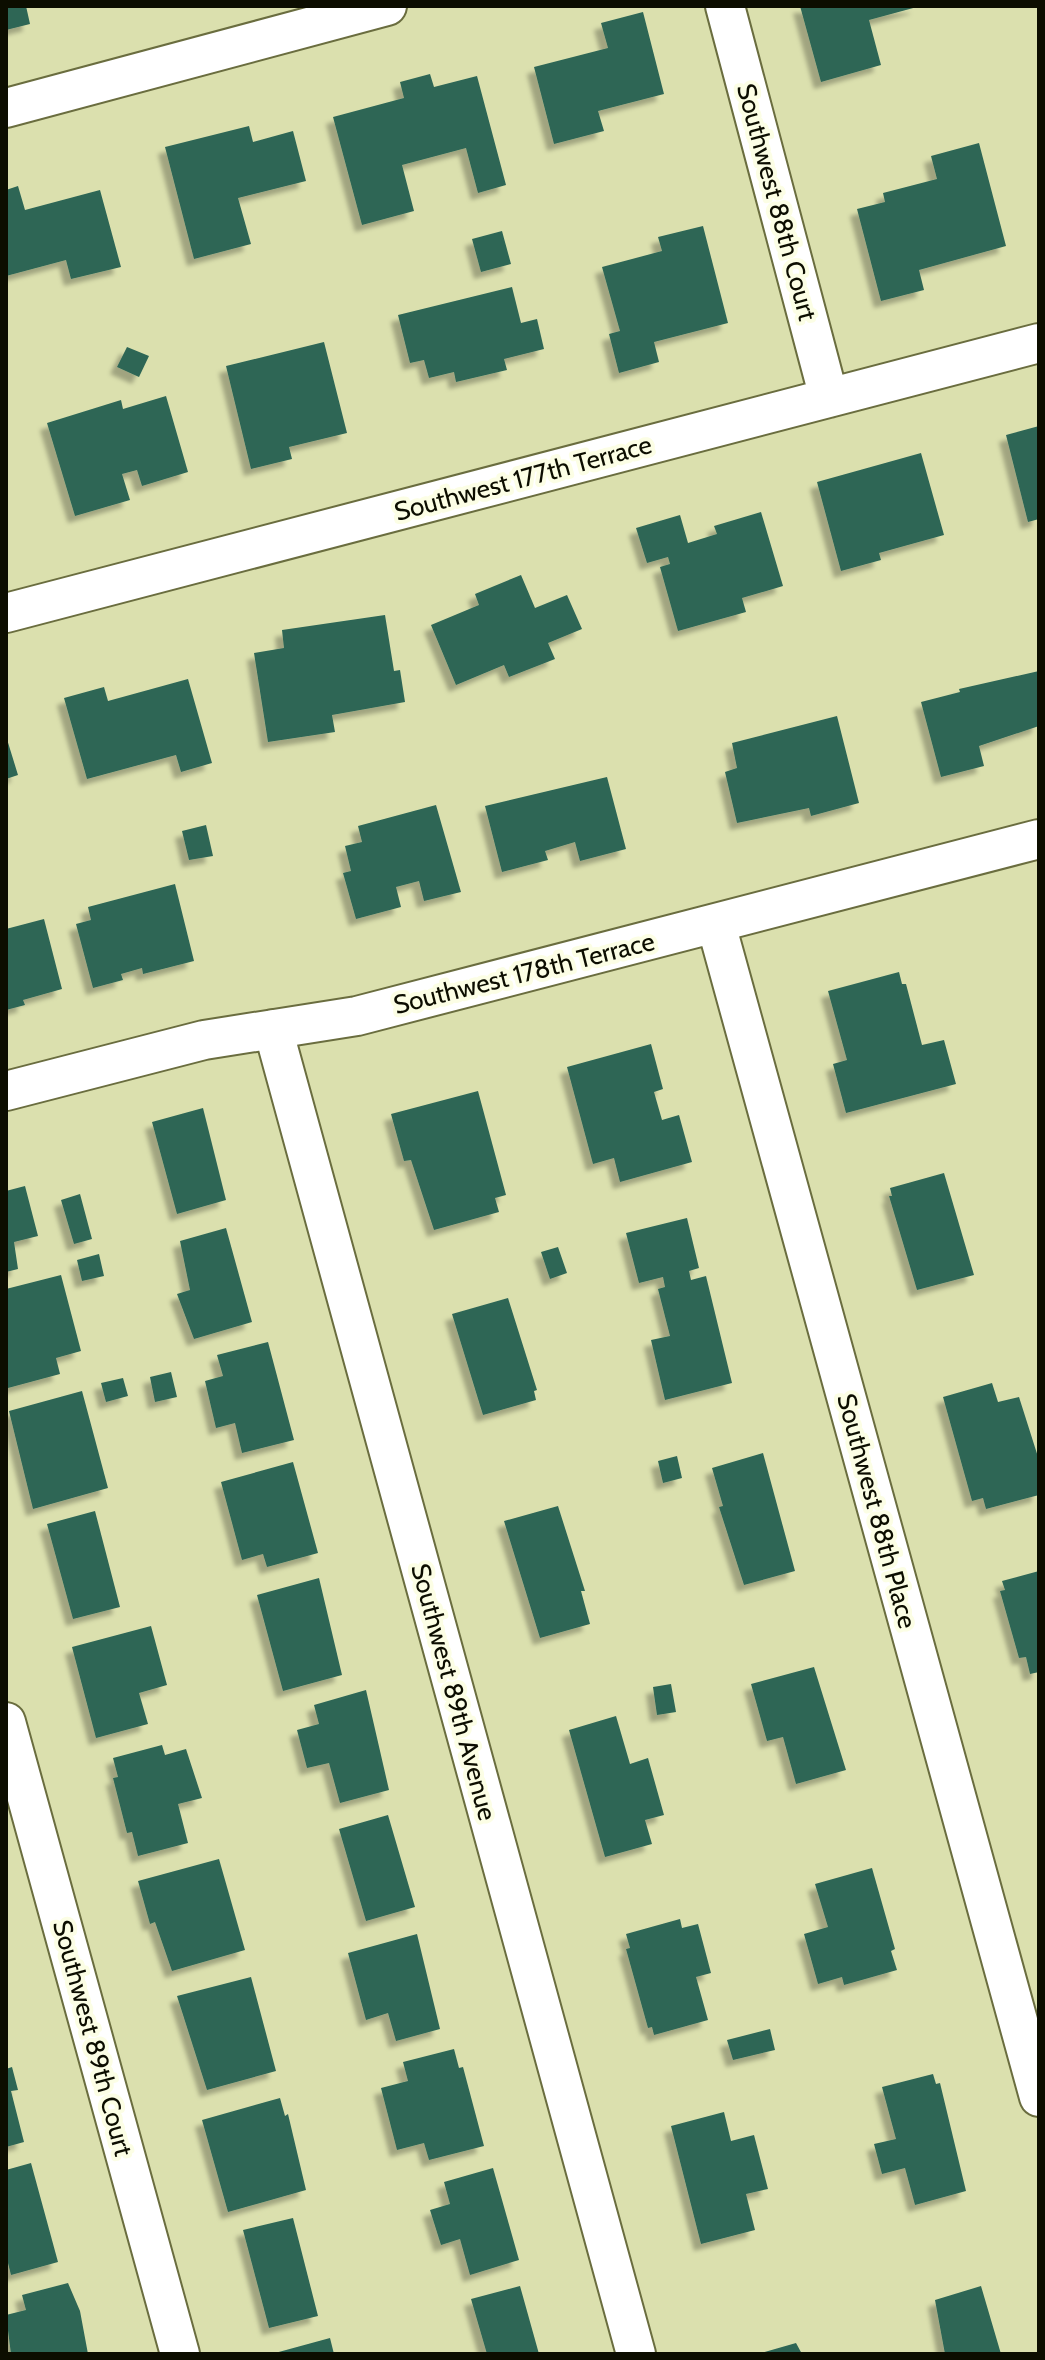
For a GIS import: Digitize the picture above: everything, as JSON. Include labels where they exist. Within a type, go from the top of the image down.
[{"type":"street","points":[[6,108],[387,6]]},
{"type":"street","name":"Southwest 88th Court","points":[[725,6],[829,398]]},
{"type":"street","name":"Southwest 177th Terrace","points":[[6,613],[1039,343]]},
{"type":"street","name":"Southwest 178th Terrace","points":[[6,1091],[204,1040],[357,1016],[1039,839]]},
{"type":"street","name":"Southwest 88th Place","points":[[716,924],[1039,2097]]},
{"type":"street","name":"Southwest 89th Avenue","points":[[273,1029],[636,2354]]},
{"type":"street","name":"Southwest 89th Court","points":[[6,1722],[180,2354]]},
{"type":"building","points":[[6,6],[26,6],[30,24],[6,30]]},
{"type":"building","points":[[800,6],[917,7],[869,20],[881,65],[821,82]]},
{"type":"building","points":[[643,12],[664,94],[598,111],[604,131],[554,144],[534,67],[608,48],[601,23]]},
{"type":"building","points":[[430,74],[434,87],[477,76],[506,185],[478,193],[466,148],[402,165],[414,211],[362,225],[333,117],[404,98],[400,82]]},
{"type":"building","points":[[249,126],[253,142],[293,131],[306,181],[238,198],[251,244],[194,259],[165,147]]},
{"type":"building","points":[[979,143],[1006,246],[919,270],[924,290],[881,301],[857,209],[885,202],[883,193],[937,179],[931,156]]},
{"type":"building","points":[[18,186],[25,210],[100,190],[121,267],[71,279],[66,260],[6,276],[6,190]]},
{"type":"building","points":[[703,226],[728,323],[654,342],[659,362],[619,373],[609,334],[620,331],[602,267],[662,251],[658,237]]},
{"type":"building","points":[[502,231],[511,264],[481,272],[472,239]]},
{"type":"building","points":[[512,287],[521,323],[537,319],[544,349],[504,359],[507,370],[456,382],[454,372],[429,378],[424,360],[410,363],[398,315]]},
{"type":"building","points":[[324,342],[347,433],[289,447],[292,459],[251,469],[226,366]]},
{"type":"building","points":[[127,347],[149,356],[139,377],[117,367]]},
{"type":"building","points":[[166,396],[188,472],[142,486],[137,470],[122,474],[130,500],[75,516],[47,423],[121,400],[123,409]]},
{"type":"building","points":[[1039,426],[1039,519],[1028,522],[1006,435]]},
{"type":"building","points":[[921,453],[944,535],[879,553],[881,560],[841,571],[817,482]]},
{"type":"building","points":[[761,512],[783,586],[742,598],[746,612],[678,631],[660,567],[670,564],[668,557],[647,563],[636,528],[680,515],[688,543],[717,534],[714,526]]},
{"type":"building","points":[[521,575],[535,608],[567,595],[582,629],[548,643],[555,659],[509,677],[504,665],[456,685],[431,625],[479,605],[475,594]]},
{"type":"building","points":[[385,615],[394,671],[400,670],[405,702],[332,715],[335,732],[268,742],[254,653],[284,648],[282,630]]},
{"type":"building","points":[[1039,671],[1039,726],[979,746],[984,766],[941,777],[921,702],[960,692],[959,689]]},
{"type":"building","points":[[188,679],[212,763],[181,772],[176,755],[87,779],[64,698],[104,687],[108,701]]},
{"type":"building","points":[[837,716],[859,803],[811,816],[809,808],[737,823],[725,772],[737,768],[732,743]]},
{"type":"building","points":[[6,736],[18,775],[6,779]]},
{"type":"building","points":[[607,777],[626,849],[580,861],[575,842],[545,851],[548,860],[502,872],[485,806]]},
{"type":"building","points":[[436,805],[461,892],[424,901],[419,881],[396,887],[401,907],[356,919],[343,873],[351,871],[345,846],[362,842],[358,826]]},
{"type":"building","points":[[206,825],[213,856],[189,860],[182,831]]},
{"type":"building","points":[[175,884],[194,961],[143,974],[142,968],[121,974],[123,980],[93,988],[76,924],[91,920],[88,907]]},
{"type":"building","points":[[44,919],[62,989],[23,1000],[25,1005],[6,1010],[6,929]]},
{"type":"building","points":[[899,972],[902,984],[906,984],[922,1045],[944,1040],[956,1084],[846,1113],[833,1064],[847,1060],[828,991]]},
{"type":"building","points":[[651,1044],[663,1089],[654,1092],[662,1120],[679,1115],[692,1162],[620,1182],[614,1158],[593,1164],[567,1067]]},
{"type":"building","points":[[478,1091],[506,1195],[495,1198],[499,1212],[434,1230],[411,1160],[404,1161],[391,1114]]},
{"type":"building","points":[[203,1108],[226,1200],[177,1214],[152,1122]]},
{"type":"building","points":[[944,1173],[974,1275],[917,1290],[889,1196],[892,1196],[890,1188]]},
{"type":"building","points":[[25,1186],[38,1236],[14,1242],[18,1269],[6,1272],[6,1191]]},
{"type":"building","points":[[80,1194],[92,1239],[74,1244],[61,1200]]},
{"type":"building","points":[[687,1218],[699,1268],[689,1271],[691,1280],[706,1276],[732,1383],[665,1400],[651,1340],[670,1336],[658,1289],[665,1287],[663,1277],[639,1283],[626,1233]]},
{"type":"building","points":[[226,1228],[252,1322],[194,1339],[177,1294],[190,1290],[180,1241]]},
{"type":"building","points":[[558,1247],[567,1273],[550,1279],[541,1252]]},
{"type":"building","points":[[99,1254],[104,1276],[82,1281],[77,1260]]},
{"type":"building","points":[[61,1275],[81,1351],[56,1358],[60,1374],[8,1388],[6,1289]]},
{"type":"building","points":[[508,1298],[537,1390],[534,1391],[536,1400],[483,1415],[452,1314]]},
{"type":"building","points":[[268,1342],[294,1440],[242,1453],[235,1423],[216,1428],[205,1381],[223,1376],[217,1355]]},
{"type":"building","points":[[171,1372],[177,1397],[155,1402],[150,1377]]},
{"type":"building","points":[[123,1378],[128,1396],[106,1402],[101,1383]]},
{"type":"building","points":[[992,1383],[998,1402],[1019,1397],[1039,1460],[1039,1495],[986,1509],[983,1498],[972,1501],[943,1397]]},
{"type":"building","points":[[82,1391],[108,1488],[33,1509],[9,1411]]},
{"type":"building","points":[[763,1453],[795,1571],[744,1585],[719,1507],[723,1506],[712,1468]]},
{"type":"building","points":[[677,1456],[682,1478],[663,1483],[658,1461]]},
{"type":"building","points":[[293,1462],[318,1553],[267,1567],[263,1554],[242,1560],[221,1482]]},
{"type":"building","points":[[558,1506],[585,1591],[581,1591],[590,1624],[540,1638],[504,1521]]},
{"type":"building","points":[[95,1511],[120,1607],[73,1619],[47,1524]]},
{"type":"building","points":[[1039,1571],[1039,1672],[1030,1674],[1026,1657],[1019,1658],[1000,1591],[1005,1590],[1002,1581]]},
{"type":"building","points":[[319,1578],[342,1675],[283,1691],[257,1595]]},
{"type":"building","points":[[151,1626],[167,1685],[139,1693],[148,1724],[96,1738],[72,1647]]},
{"type":"building","points":[[814,1667],[846,1770],[796,1784],[783,1737],[767,1741],[751,1684]]},
{"type":"building","points":[[671,1684],[676,1712],[657,1715],[653,1687]]},
{"type":"building","points":[[366,1690],[389,1790],[340,1803],[329,1763],[307,1768],[297,1730],[319,1724],[314,1705]]},
{"type":"building","points":[[616,1716],[630,1764],[648,1758],[664,1815],[645,1820],[652,1844],[605,1857],[569,1730]]},
{"type":"building","points":[[162,1745],[165,1755],[186,1749],[202,1798],[178,1804],[188,1843],[138,1856],[132,1832],[127,1833],[113,1778],[118,1777],[113,1758]]},
{"type":"building","points":[[388,1815],[415,1907],[366,1921],[339,1829]]},
{"type":"building","points":[[219,1859],[245,1950],[172,1971],[155,1922],[150,1924],[138,1881]]},
{"type":"building","points":[[872,1868],[895,1949],[891,1951],[897,1970],[844,1985],[842,1977],[818,1984],[804,1934],[828,1927],[815,1884]]},
{"type":"building","points":[[680,1919],[682,1928],[698,1924],[711,1973],[696,1977],[708,2020],[654,2035],[652,2027],[648,2028],[626,1949],[630,1948],[626,1934]]},
{"type":"building","points":[[417,1934],[440,2029],[396,2041],[388,2013],[366,2020],[348,1953]]},
{"type":"building","points":[[251,1977],[276,2071],[207,2090],[177,1996]]},
{"type":"building","points":[[770,2029],[775,2050],[733,2060],[727,2040]]},
{"type":"building","points":[[454,2049],[459,2068],[463,2067],[484,2146],[429,2160],[424,2143],[397,2150],[381,2088],[408,2081],[403,2062]]},
{"type":"building","points":[[12,2067],[18,2090],[11,2091],[24,2142],[6,2147],[6,2069]]},
{"type":"building","points":[[933,2074],[936,2084],[940,2083],[966,2191],[915,2205],[905,2168],[882,2174],[874,2144],[896,2139],[882,2087]]},
{"type":"building","points":[[280,2098],[285,2116],[288,2114],[306,2190],[228,2212],[202,2120]]},
{"type":"building","points":[[724,2112],[731,2141],[754,2135],[768,2189],[746,2194],[755,2230],[701,2244],[671,2126]]},
{"type":"building","points":[[31,2163],[58,2262],[11,2275],[6,2255],[6,2170]]},
{"type":"building","points":[[493,2168],[519,2260],[470,2275],[460,2239],[441,2245],[430,2210],[450,2204],[444,2182]]},
{"type":"building","points":[[293,2218],[318,2316],[269,2328],[243,2230]]},
{"type":"building","points":[[68,2283],[80,2311],[88,2354],[11,2354],[6,2315],[26,2310],[22,2295]]},
{"type":"building","points":[[520,2286],[539,2354],[487,2354],[471,2299]]},
{"type":"building","points":[[981,2286],[1001,2354],[945,2354],[935,2300]]},
{"type":"building","points":[[330,2338],[334,2354],[275,2354],[275,2353]]},
{"type":"building","points":[[796,2343],[802,2354],[761,2354],[761,2353]]}]
